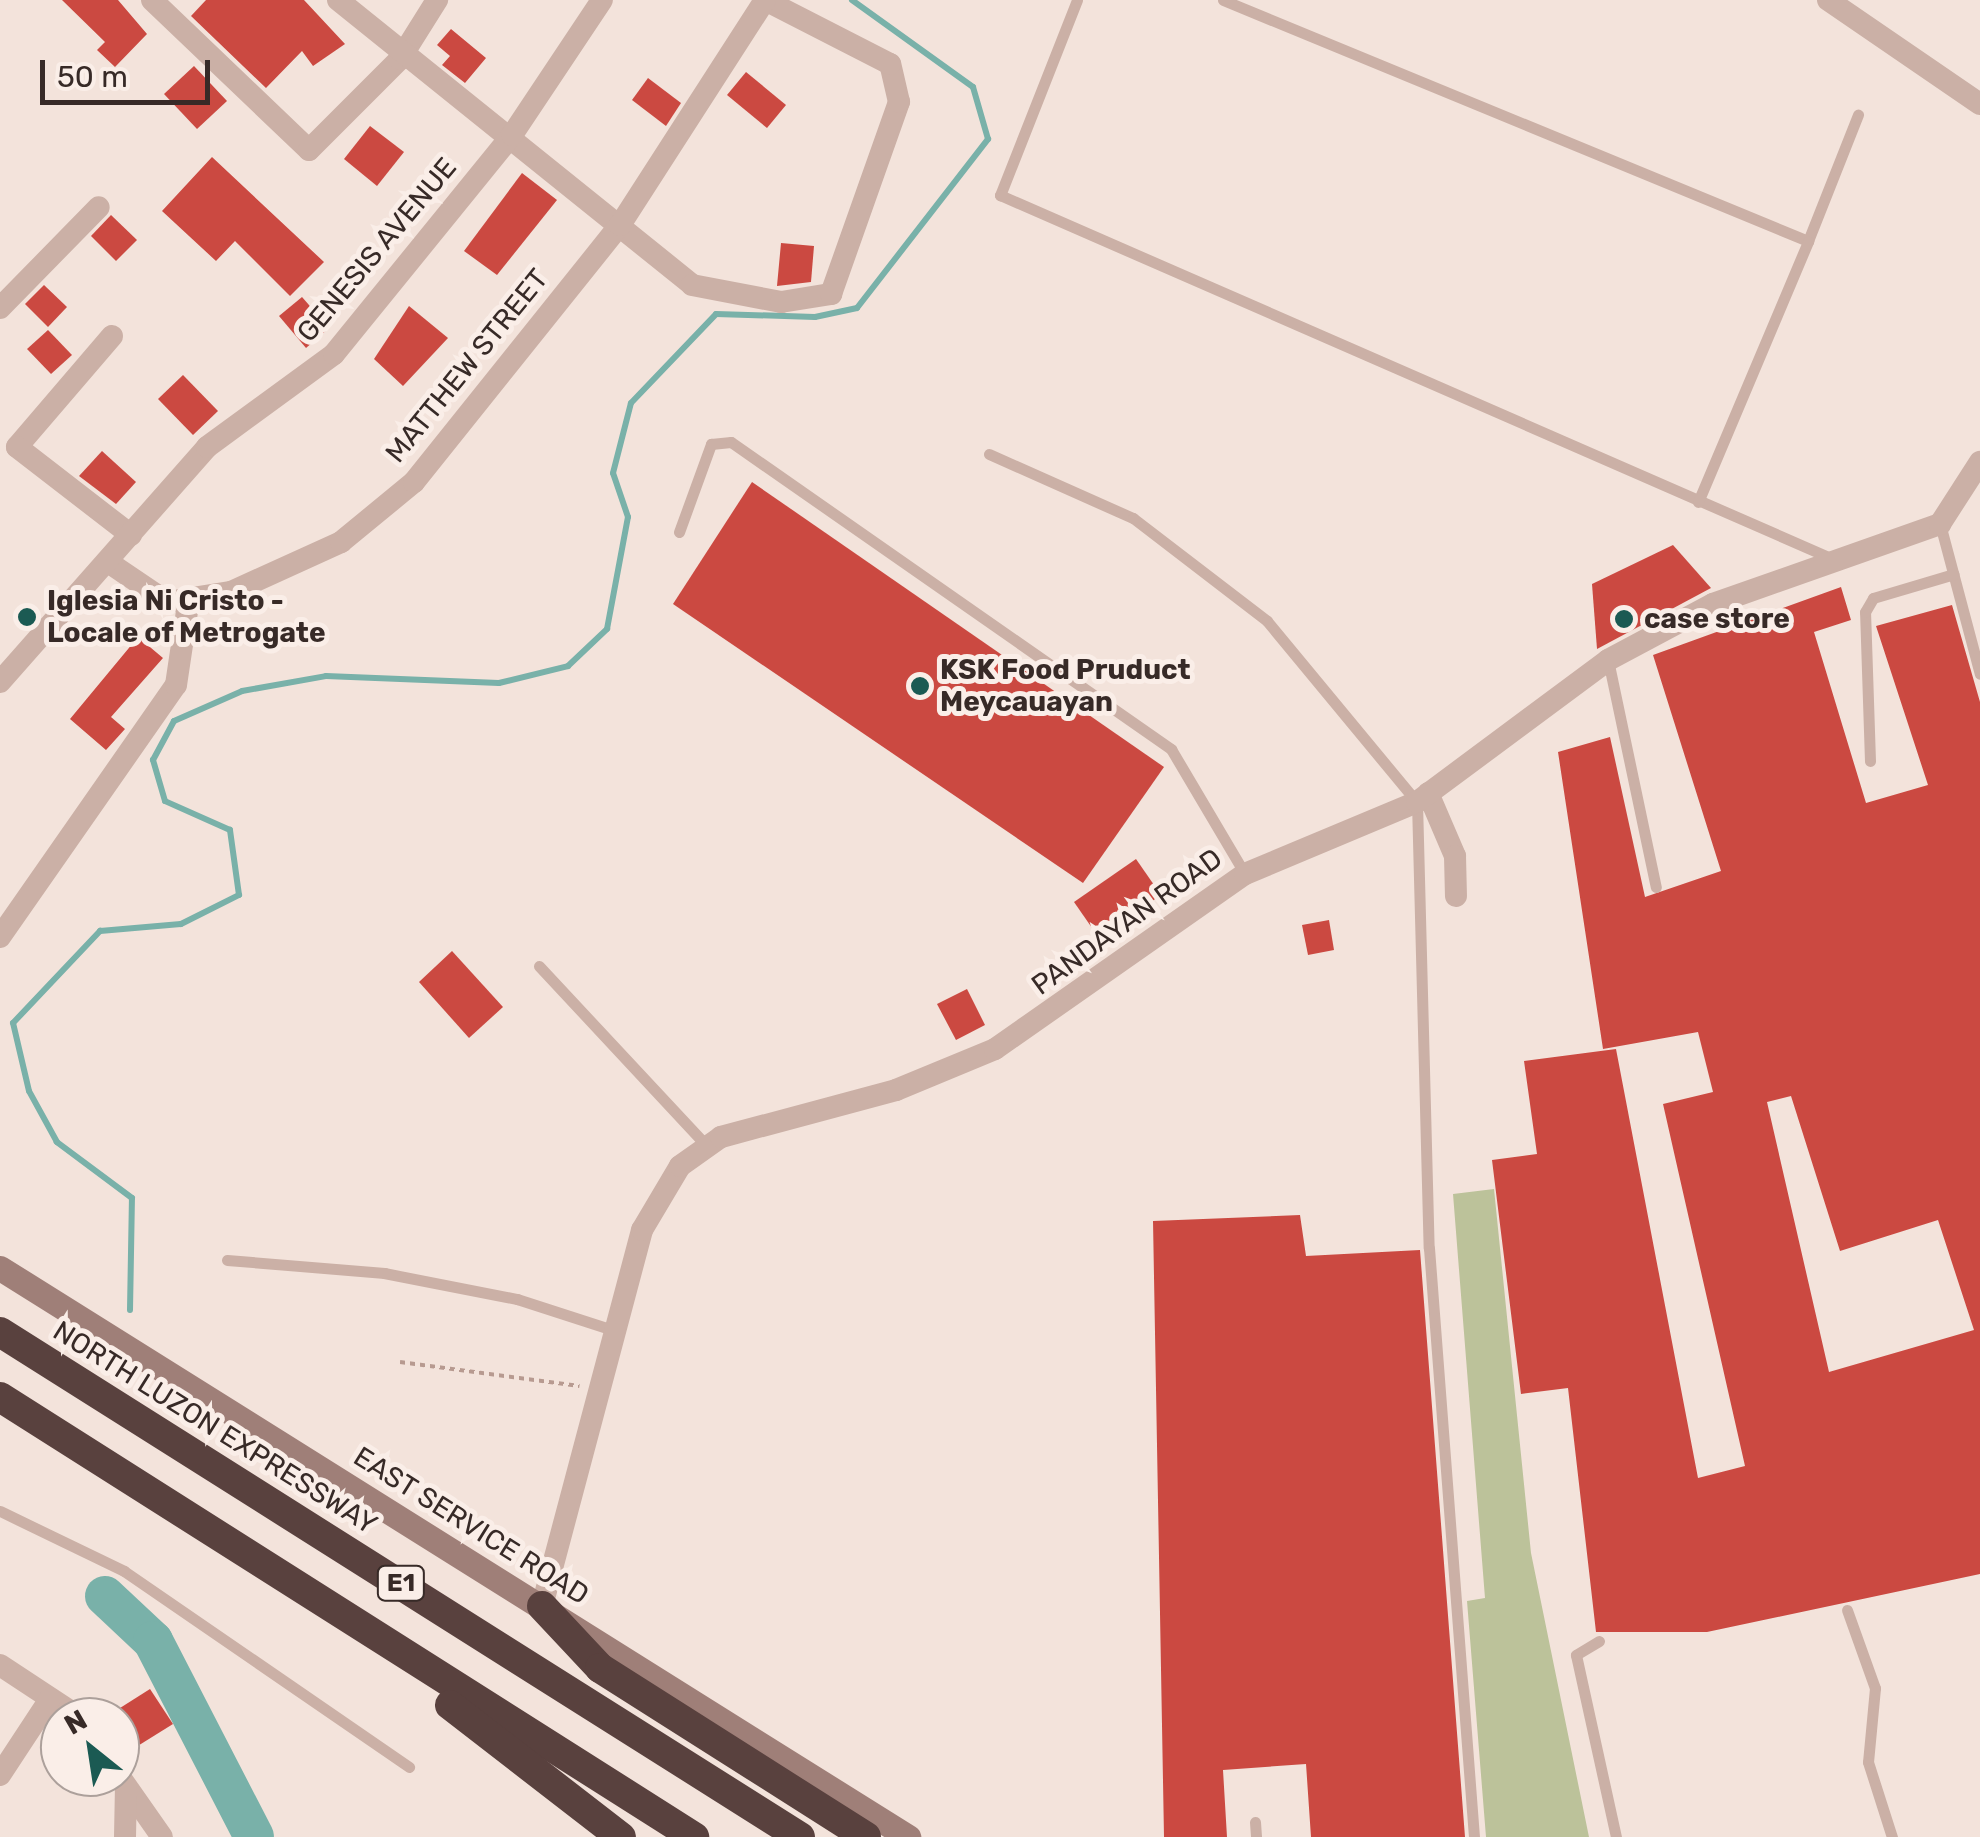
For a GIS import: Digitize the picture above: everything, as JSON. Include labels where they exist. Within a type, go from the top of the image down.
[{"type":"highway","name":"NORTH LUZON EXPRESSWAY","points":[[0,1332],[800,1837]]},
{"type":"highway","name":"E1","points":[[0,1397],[317,1603],[694,1837]]},
{"type":"highway","points":[[317,1603],[621,1837]]},
{"type":"highway","points":[[542,1606],[600,1668],[866,1837]]},
{"type":"main road","name":"EAST SERVICE ROAD","points":[[0,1268],[908,1837]]},
{"type":"street","points":[[152,0],[309,150],[400,59],[437,0]]},
{"type":"street","points":[[338,0],[400,59],[512,135],[692,285],[781,302],[831,294],[900,102],[890,64],[765,0]]},
{"type":"street","name":"GENESIS AVENUE","points":[[0,682],[208,447],[334,354],[512,135],[602,0]]},
{"type":"street","name":"MATTHEW STREET","points":[[108,562],[167,602],[230,592],[341,542],[414,482],[620,225],[765,0]]},
{"type":"street","points":[[1828,0],[1980,104]]},
{"type":"street","points":[[0,308],[99,207]]},
{"type":"street","points":[[112,336],[8,444],[131,535]]},
{"type":"street","points":[[1940,524],[1980,462]]},
{"type":"street","name":"PANDAYAN ROAD","points":[[542,1606],[642,1230],[680,1166],[708,1147],[995,1049],[1245,874],[1422,797],[1608,660],[1714,604],[1846,564],[1940,524]]},
{"type":"street","points":[[2,930],[176,685],[189,598]]},
{"type":"street","points":[[1422,797],[1455,856],[1456,896]]},
{"type":"street","points":[[0,1665],[47,1697]]},
{"type":"street","points":[[0,1775],[40,1714]]},
{"type":"street","points":[[123,1797],[124,1837]]},
{"type":"street","points":[[134,1797],[162,1837]]},
{"type":"lane","points":[[1077,0],[1000,195],[1846,564]]},
{"type":"lane","points":[[1223,0],[1808,242]]},
{"type":"lane","points":[[1698,502],[1858,115]]},
{"type":"lane","points":[[679,532],[711,444],[731,442],[1171,750],[1245,874]]},
{"type":"lane","points":[[990,454],[1132,518],[1267,621],[1422,797],[1429,1248],[1474,1837]]},
{"type":"lane","points":[[1940,524],[1980,674]]},
{"type":"lane","points":[[1870,761],[1865,612],[1873,598],[1954,574]]},
{"type":"lane","points":[[1608,660],[1656,887]]},
{"type":"lane","points":[[539,966],[708,1147]]},
{"type":"lane","points":[[227,1260],[384,1273],[517,1298],[616,1332]]},
{"type":"lane","points":[[0,1511],[124,1572],[409,1768]]},
{"type":"lane","points":[[1847,1610],[1875,1688],[1868,1762],[1892,1837]]},
{"type":"lane","points":[[1598,1640],[1576,1655],[1616,1837]]},
{"type":"lane","points":[[1255,1822],[1256,1837]]},
{"type":"path","points":[[400,1362],[601,1388]]},
{"type":"green space","points":[[1494,1189],[1531,1553],[1589,1837],[1486,1837],[1467,1601],[1485,1598],[1453,1194]]},
{"type":"building","points":[[62,0],[118,0],[147,34],[115,67],[97,50],[105,42]]},
{"type":"building","points":[[206,0],[304,0],[345,44],[313,66],[302,51],[266,88],[191,16]]},
{"type":"building","points":[[451,29],[486,58],[465,83],[442,65],[450,56],[437,45]]},
{"type":"building","points":[[194,66],[227,101],[197,129],[164,94]]},
{"type":"building","points":[[746,72],[786,105],[767,128],[727,95]]},
{"type":"building","points":[[648,78],[681,103],[666,126],[632,100]]},
{"type":"building","points":[[370,126],[404,152],[377,186],[344,159]]},
{"type":"building","points":[[212,157],[324,262],[290,296],[235,241],[216,261],[162,211]]},
{"type":"building","points":[[522,173],[557,200],[497,275],[464,251]]},
{"type":"building","points":[[111,215],[137,240],[116,261],[91,236]]},
{"type":"building","points":[[781,243],[814,246],[811,282],[777,286]]},
{"type":"building","points":[[44,285],[67,307],[48,327],[25,304]]},
{"type":"building","points":[[302,297],[329,328],[306,348],[279,316]]},
{"type":"building","points":[[409,306],[448,338],[403,386],[374,359]]},
{"type":"building","points":[[48,330],[72,355],[51,374],[27,349]]},
{"type":"building","points":[[183,375],[218,411],[193,435],[158,399]]},
{"type":"building","points":[[102,451],[136,482],[116,504],[79,476]]},
{"type":"building","name":"KSK Food Pruduct Meycauayan","points":[[752,482],[1164,767],[1083,883],[673,604]]},
{"type":"building","name":"case store","points":[[1673,545],[1711,588],[1597,649],[1592,584]]},
{"type":"building","points":[[1841,587],[1851,620],[1814,632],[1866,803],[1928,785],[1876,626],[1952,605],[1980,702],[1980,1574],[1707,1632],[1596,1632],[1568,1388],[1521,1394],[1492,1160],[1537,1154],[1524,1061],[1616,1049],[1698,1478],[1745,1466],[1663,1104],[1713,1092],[1698,1032],[1603,1049],[1558,752],[1610,737],[1645,897],[1721,871],[1653,655]],"holes":[[[1791,1096],[1840,1251],[1938,1220],[1974,1330],[1829,1372],[1767,1102]]]},
{"type":"building","points":[[138,637],[163,658],[111,717],[125,729],[106,750],[70,719]]},
{"type":"building","points":[[1136,859],[1161,895],[1099,938],[1074,902]]},
{"type":"building","points":[[1329,920],[1334,950],[1308,955],[1302,925]]},
{"type":"building","points":[[452,951],[503,1007],[469,1038],[419,982]]},
{"type":"building","points":[[967,989],[985,1025],[956,1040],[937,1004]]},
{"type":"building","points":[[1300,1215],[1306,1256],[1420,1250],[1465,1837],[1311,1837],[1306,1764],[1223,1770],[1227,1837],[1164,1837],[1153,1221]]},
{"type":"building","points":[[150,1689],[173,1724],[140,1745],[140,1697]]},
{"type":"waterway","points":[[130,1310],[132,1198],[57,1142],[29,1091],[13,1023],[100,931],[181,924],[239,895],[230,830],[165,801],[153,760],[174,721],[242,691],[326,676],[499,683],[568,666],[607,629],[628,517],[613,473],[631,403],[716,314],[815,317],[857,308],[988,139],[973,87],[852,0]]},
{"type":"waterway","points":[[105,1596],[153,1641],[254,1837]]},
{"type":"place","name":"Iglesia Ni Cristo - Locale of Metrogate","points":[[27,617]]},
{"type":"place","name":"case store","points":[[1624,619]]},
{"type":"place","name":"KSK Food Pruduct Meycauayan","points":[[920,686]]}]
